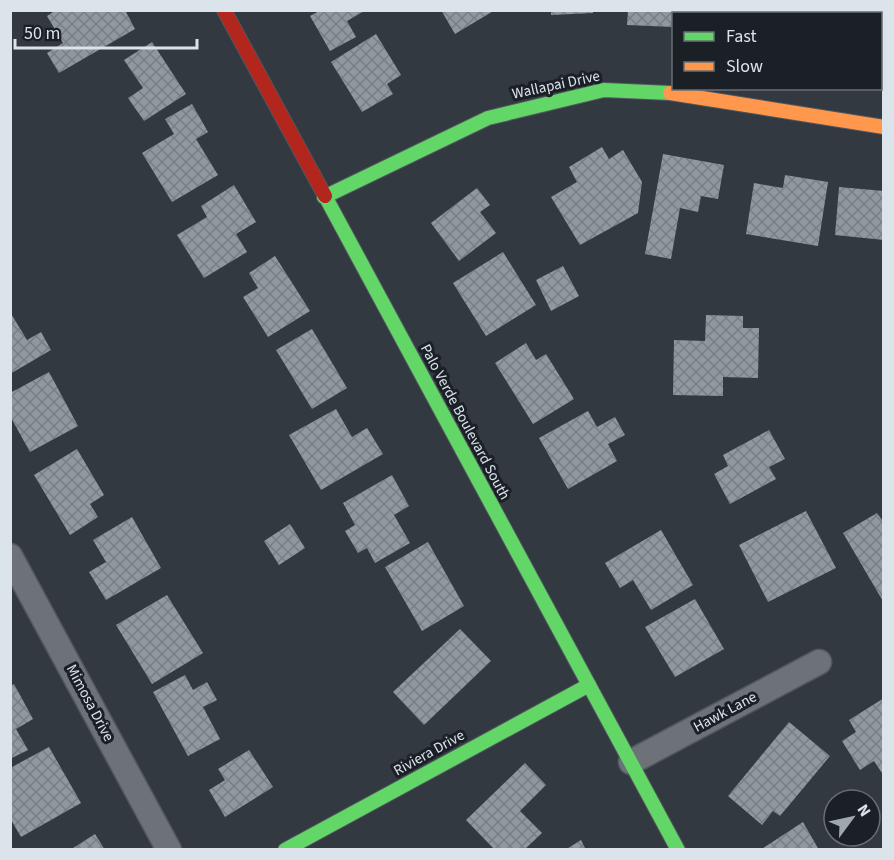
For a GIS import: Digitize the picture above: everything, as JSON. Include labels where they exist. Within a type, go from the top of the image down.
[{"type":"main road","name":"Palo Verde Boulevard South","points":[[224,10],[678,849]]},
{"type":"main road","name":"Wallapai Drive","points":[[324,197],[488,118],[604,90],[661,92],[884,127]]},
{"type":"main road","name":"Riviera Drive","points":[[285,849],[589,685]]},
{"type":"street","name":"Mimosa Drive","points":[[10,556],[169,849]]},
{"type":"street","name":"Hawk Lane","points":[[631,762],[819,662]]},
{"type":"building","points":[[56,10],[125,10],[135,29],[59,73],[47,53],[63,43],[47,16]]},
{"type":"building","points":[[321,10],[366,10],[347,21],[356,37],[330,51],[310,16]]},
{"type":"building","points":[[441,10],[495,10],[455,34]]},
{"type":"building","points":[[551,10],[593,10],[593,13],[551,15]]},
{"type":"building","points":[[628,10],[687,10],[686,12],[672,12],[672,27],[627,25]]},
{"type":"building","points":[[698,10],[774,10],[774,12],[697,12]]},
{"type":"building","points":[[868,10],[884,10],[884,51],[882,50],[882,12],[868,12]]},
{"type":"building","points":[[376,34],[401,75],[387,84],[393,94],[362,112],[331,62]]},
{"type":"building","points":[[152,42],[186,94],[144,121],[128,98],[143,88],[124,60]]},
{"type":"building","points":[[192,104],[208,132],[196,139],[218,175],[172,202],[142,153],[174,134],[165,119]]},
{"type":"building","points":[[602,147],[609,159],[623,150],[642,182],[638,213],[580,245],[551,197],[577,182],[569,167]]},
{"type":"building","points":[[663,154],[724,165],[718,199],[701,196],[698,212],[680,208],[671,259],[645,254]]},
{"type":"building","points":[[785,175],[828,182],[818,246],[746,234],[754,183],[783,188]]},
{"type":"building","points":[[234,185],[256,222],[236,234],[247,252],[204,278],[177,235],[207,217],[201,206]]},
{"type":"building","points":[[839,187],[884,191],[884,240],[835,235]]},
{"type":"building","points":[[477,188],[490,205],[480,212],[496,233],[459,261],[431,223]]},
{"type":"building","points":[[503,252],[536,305],[486,336],[453,283]]},
{"type":"building","points":[[275,256],[310,311],[268,337],[243,297],[258,288],[249,273]]},
{"type":"building","points":[[563,266],[579,296],[551,311],[536,280]]},
{"type":"building","points":[[10,312],[27,340],[41,332],[51,350],[10,374]]},
{"type":"building","points":[[706,315],[743,316],[743,328],[759,328],[758,378],[723,377],[723,396],[673,395],[674,340],[705,341]]},
{"type":"building","points":[[312,329],[347,388],[312,409],[276,350]]},
{"type":"building","points":[[526,343],[536,360],[546,354],[574,399],[533,424],[495,363]]},
{"type":"building","points":[[49,372],[78,426],[30,452],[10,416],[10,393]]},
{"type":"building","points":[[336,409],[352,437],[367,428],[383,454],[321,490],[289,435]]},
{"type":"building","points":[[588,411],[597,427],[615,417],[625,435],[608,444],[617,461],[568,489],[539,438]]},
{"type":"building","points":[[769,430],[785,459],[769,467],[776,479],[730,504],[714,474],[728,466],[723,455]]},
{"type":"building","points":[[77,449],[104,495],[90,504],[98,517],[70,535],[34,475]]},
{"type":"building","points":[[392,475],[409,506],[394,515],[410,543],[375,563],[367,548],[358,553],[345,531],[355,525],[343,503]]},
{"type":"building","points":[[806,511],[836,568],[768,602],[739,545]]},
{"type":"building","points":[[877,513],[884,523],[884,603],[843,533]]},
{"type":"building","points":[[132,517],[161,568],[106,600],[89,572],[106,562],[93,540]]},
{"type":"building","points":[[290,524],[305,548],[279,565],[264,541]]},
{"type":"building","points":[[661,530],[693,585],[651,610],[633,580],[620,588],[605,563]]},
{"type":"building","points":[[428,542],[464,606],[422,631],[385,567]]},
{"type":"building","points":[[167,595],[203,653],[152,684],[116,625]]},
{"type":"building","points":[[695,599],[724,649],[675,677],[645,627]]},
{"type":"building","points":[[460,629],[491,661],[424,725],[393,692]]},
{"type":"building","points":[[185,675],[193,690],[207,682],[217,700],[203,707],[220,739],[188,756],[153,692]]},
{"type":"building","points":[[14,684],[33,719],[16,729],[28,750],[10,759],[10,686]]},
{"type":"building","points":[[884,698],[884,776],[874,761],[860,770],[842,741],[856,732],[849,720]]},
{"type":"building","points":[[789,722],[830,756],[780,816],[773,811],[762,825],[728,796]]},
{"type":"building","points":[[49,747],[81,803],[21,837],[10,818],[10,768]]},
{"type":"building","points":[[249,750],[273,787],[225,817],[209,790],[225,780],[218,769]]},
{"type":"building","points":[[525,763],[546,785],[520,811],[542,833],[524,850],[495,850],[466,820]]},
{"type":"building","points":[[803,822],[819,850],[760,850]]},
{"type":"building","points":[[95,834],[105,850],[70,850]]},
{"type":"building","points":[[581,840],[586,850],[565,850]]},
{"type":"traffic: fast","points":[[324,197],[488,118],[604,90],[670,93]]},
{"type":"traffic: fast","points":[[325,196],[678,850]]},
{"type":"traffic: fast","points":[[285,850],[589,685]]},
{"type":"traffic: slow","points":[[670,93],[884,127]]},
{"type":"traffic: jam","points":[[224,10],[325,196]]}]
